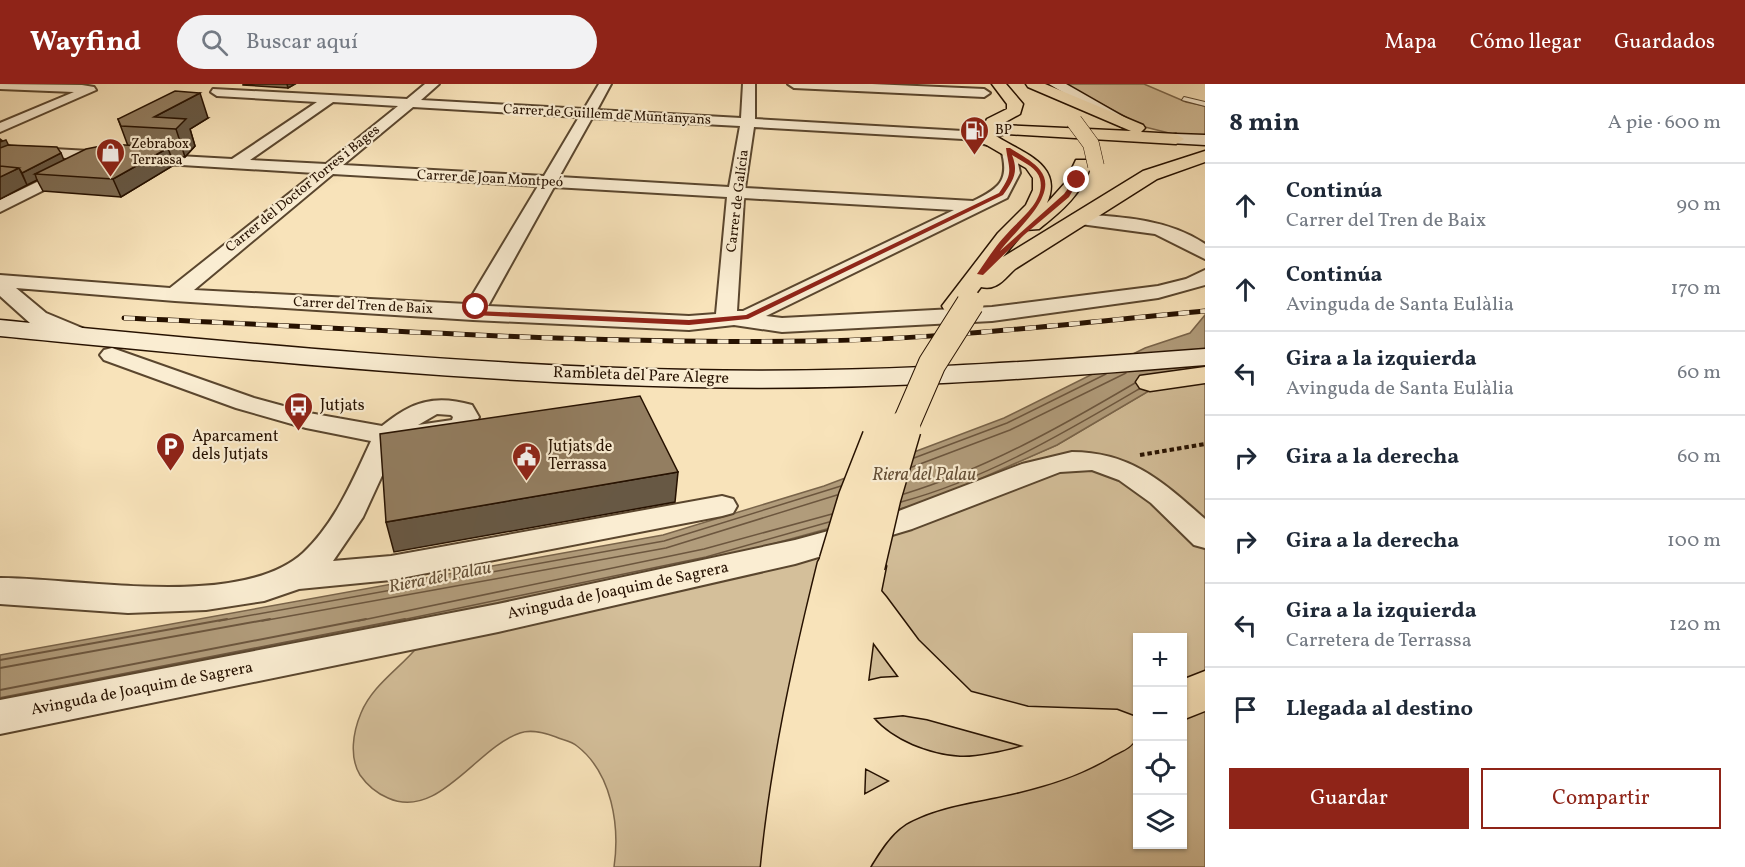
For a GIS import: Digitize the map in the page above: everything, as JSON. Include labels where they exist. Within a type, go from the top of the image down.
[{"type":"main road","points":[[998,138],[1015,111],[1015,104],[999,84]]},
{"type":"main road","points":[[1010,84],[1037,102]]},
{"type":"main road","points":[[962,305],[1071,207],[1088,188],[1096,162],[1090,144],[1064,119],[1019,84]]},
{"type":"main road","points":[[1033,84],[1135,127],[1176,139],[1203,151]]},
{"type":"main road","points":[[1056,84],[1135,127]]},
{"type":"main road","points":[[998,138],[1007,129],[1176,139]]},
{"type":"main road","points":[[998,138],[1045,151]]},
{"type":"main road","points":[[788,853],[811,678],[822,626],[855,573],[908,415],[933,358],[980,274],[1006,238],[1035,207],[1043,190],[1042,178],[1037,169],[998,138]]},
{"type":"main road","points":[[1007,264],[1150,175],[1203,151]]},
{"type":"main road","points":[[1144,157],[1203,151]]},
{"type":"main road","points":[[1067,152],[1096,162]]},
{"type":"main road","points":[[980,274],[1066,195],[1079,176],[1096,162]]},
{"type":"main road","name":"Rambleta del Pare Alegre","points":[[0,328],[381,362],[511,371],[691,379],[856,378],[985,374],[1205,357]]},
{"type":"main road","name":"Rambleta del Pare Alegre","points":[[0,344],[357,378],[628,394],[812,397],[1150,382]]},
{"type":"main road","points":[[1150,382],[1205,375]]},
{"type":"main road","points":[[1150,382],[1205,383]]},
{"type":"main road","points":[[855,573],[895,644],[923,676],[957,707]]},
{"type":"main road","points":[[835,867],[843,713],[855,573]]},
{"type":"main road","points":[[822,626],[831,681],[843,713],[859,735],[873,747],[901,764],[927,774],[962,780]]},
{"type":"main road","points":[[1187,699],[1205,690]]},
{"type":"main road","points":[[788,853],[807,782],[824,738],[843,713],[858,703],[872,698],[901,697],[929,700],[1015,725],[1038,728],[1127,726]]},
{"type":"main road","points":[[841,867],[877,815],[897,802],[962,780],[1018,770],[1071,756],[1127,726]]},
{"type":"street","points":[[0,84],[90,90],[0,128]]},
{"type":"street","points":[[202,99],[231,84]]},
{"type":"street","points":[[288,96],[308,84]]},
{"type":"street","name":"Carrer del Doctor Torres i Bages","points":[[175,295],[433,84]]},
{"type":"street","points":[[472,313],[605,84]]},
{"type":"street","name":"Carrer de Galícia","points":[[726,319],[736,194],[748,123],[749,84]]},
{"type":"street","points":[[726,319],[748,317],[979,206],[1001,194],[1012,179],[1013,164],[998,138],[995,107],[980,88],[794,84]]},
{"type":"street","name":"Carrer de Guillem de Muntanyans","points":[[217,92],[998,138]]},
{"type":"street","points":[[234,164],[328,100]]},
{"type":"street","points":[[0,207],[118,145]]},
{"type":"street","name":"Carrer de Joan Montpeó","points":[[0,150],[736,194],[979,206]]},
{"type":"street","points":[[1079,219],[1117,222],[1157,229],[1185,239],[1205,253]]},
{"type":"street","points":[[726,319],[782,325],[992,314],[1158,292],[1193,283],[1205,276]]},
{"type":"street","name":"Carrer del Tren de Baix","points":[[0,281],[175,295],[472,313],[689,323],[726,319]]},
{"type":"street","name":"Rambleta del Pare Alegre","points":[[0,287],[17,298],[38,318],[79,335]]},
{"type":"street","name":"Rambleta del Pare Alegre","points":[[112,355],[276,412],[388,436],[367,482],[331,543],[317,560],[296,577]]},
{"type":"street","name":"Avinguda de Joaquim de Sagrera","points":[[0,717],[633,591],[804,549],[919,516],[1044,468],[1072,460],[1105,464],[1139,478],[1169,502],[1205,537]]},
{"type":"street","points":[[0,591],[53,592],[126,600],[173,601],[269,587],[296,577],[391,568],[722,506]]},
{"type":"lane","points":[[1184,99],[1205,104]]},
{"type":"path","points":[[1105,464],[1151,452],[1205,444]]},
{"type":"shaded area","points":[[1064,84],[1144,84],[1186,102],[1205,106],[1205,137],[1177,135],[1145,127]]},
{"type":"shaded area","points":[[1205,358],[1205,867],[614,867],[616,835],[606,785],[589,757],[577,746],[547,734],[529,731],[504,741],[457,779],[424,800],[406,802],[388,798],[376,791],[360,775],[353,752],[354,736],[361,713],[373,693],[420,644],[433,620],[932,500],[1057,445]]},
{"type":"water","name":"Riera del Palau","points":[[1205,315],[1205,358],[1057,445],[932,500],[707,562],[0,704],[0,655],[663,535],[824,486],[1004,418],[1145,348],[1190,333]]},
{"type":"building","points":[[175,91],[200,93],[154,117],[186,119],[176,129],[121,126],[118,119]]},
{"type":"building","points":[[111,144],[168,148],[113,179],[35,174],[86,149]]},
{"type":"building","points":[[8,145],[57,147],[61,153],[22,173],[19,168],[0,166],[0,148]]},
{"type":"building","points":[[0,166],[19,168],[0,177]]},
{"type":"building","name":"Jutjats de Terrassa","points":[[640,396],[678,472],[386,522],[380,434]]},
{"type":"railway","points":[[124,318],[469,335],[728,342],[912,337],[1205,311]]},
{"type":"place","name":"BP","points":[[974,156]]},
{"type":"place","name":"Zebrabox Terrassa","points":[[110,178]]},
{"type":"place","name":"Jutjats","points":[[299,432]]},
{"type":"place","name":"Aparcament dels Jutjats","points":[[171,472]]},
{"type":"place","name":"Jutjats de Terrassa","points":[[527,482]]},
{"type":"route","points":[[476,307],[472,313],[689,323],[748,317],[1001,194],[1012,179],[1013,164],[1008,149],[1037,169],[1042,178],[1041,199],[1006,238],[980,274],[1066,195],[1077,180]]}]
